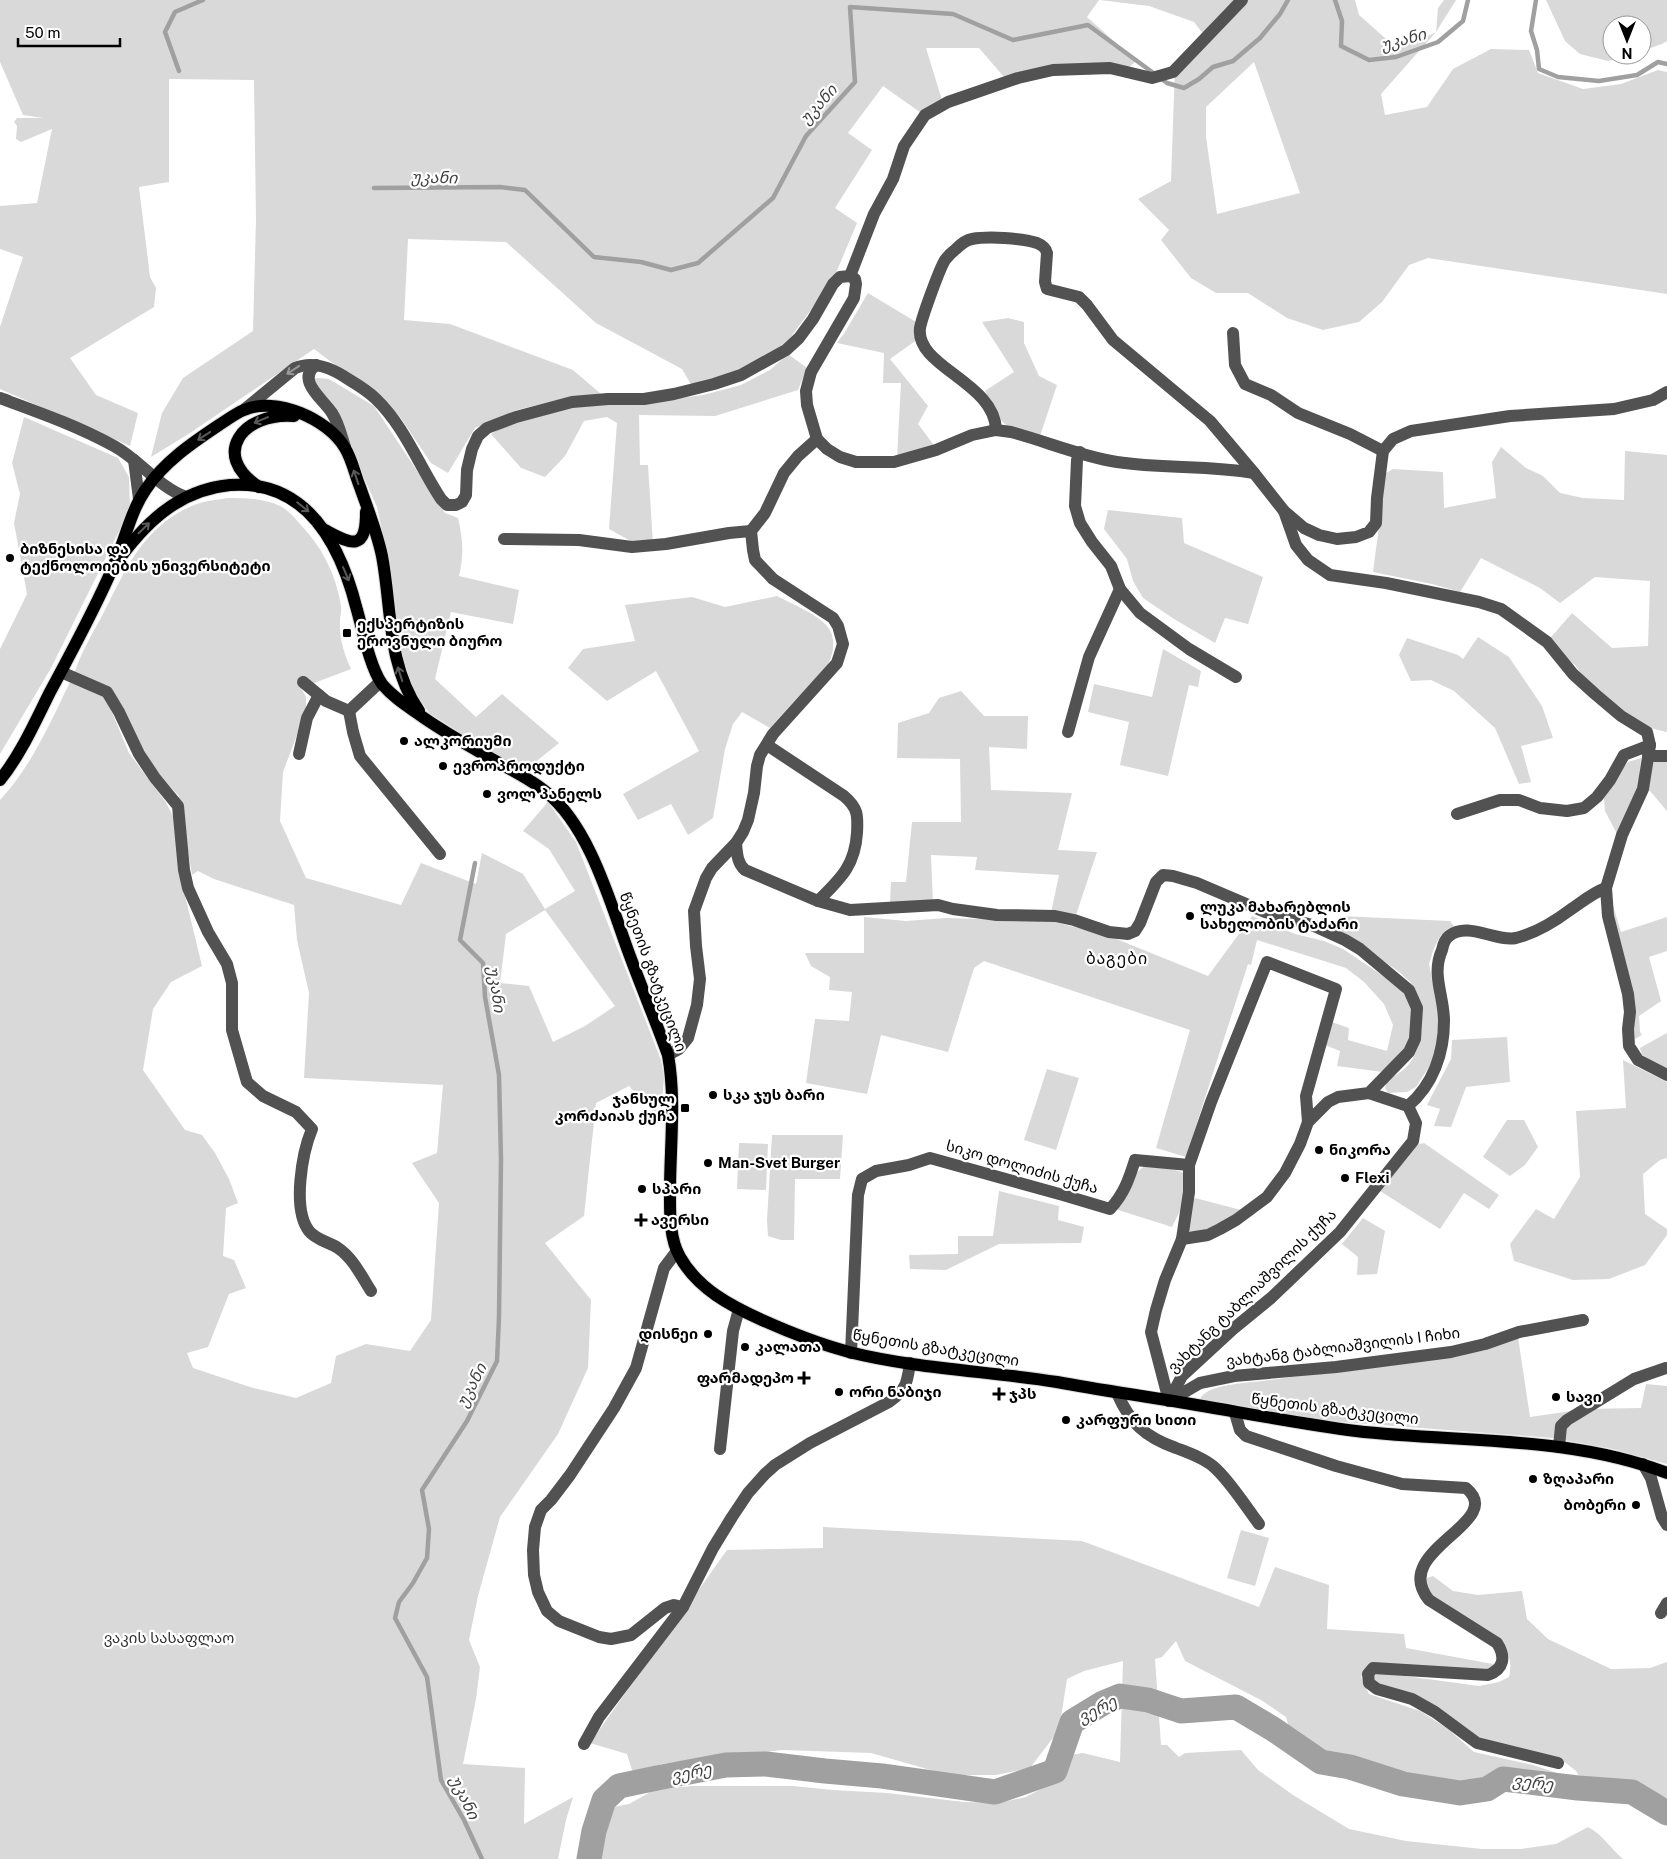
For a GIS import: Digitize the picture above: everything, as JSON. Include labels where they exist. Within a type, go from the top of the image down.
[{"type":"main road","name":"წყნეთის გზატკეცილი","points":[[114,566],[139,500],[155,476],[166,464],[197,440],[245,409],[259,406],[276,406],[294,410],[309,417],[332,433],[345,448],[377,534],[397,663],[409,697],[423,717]]},
{"type":"main road","points":[[259,487],[248,480],[238,465],[235,451],[240,436],[256,421],[270,416],[309,417]]},
{"type":"main road","name":"წყნეთის გზატკეცილი","points":[[114,566],[142,529],[168,508],[186,497],[222,486],[236,485],[259,487],[274,491],[297,502],[325,530],[350,585],[366,643],[380,682],[392,695],[423,717],[545,791],[567,812],[584,840],[615,914],[668,1055],[672,1104],[670,1205],[671,1223],[677,1251],[682,1261],[696,1278],[723,1301],[812,1341],[852,1352],[910,1363],[1033,1378],[1169,1400],[1235,1413],[1358,1431],[1559,1447],[1605,1454],[1643,1464],[1667,1473]]},
{"type":"main road","points":[[325,530],[345,541],[357,541],[362,538],[365,532],[366,507]]},
{"type":"main road","points":[[0,780],[17,756],[114,566]]},
{"type":"street","points":[[850,276],[874,214],[893,179],[904,146],[925,116],[948,102],[1018,78],[1053,70],[1110,68],[1152,78],[1165,75],[1173,72],[1242,0]]},
{"type":"street","points":[[996,430],[996,419],[990,407],[967,383],[938,362],[925,348],[920,339],[923,318],[945,260],[954,250],[970,239],[1020,241],[1037,243],[1042,246],[1047,253],[1045,282],[1047,289],[1079,298],[1087,305],[1113,340],[1210,421],[1284,511],[1304,528],[1319,535],[1337,539],[1356,538],[1369,532],[1376,523],[1383,452],[1393,439],[1411,431],[1510,416],[1614,409],[1653,400],[1667,392]]},
{"type":"street","points":[[245,409],[295,368],[302,365],[316,365],[338,372],[377,400],[392,418],[441,499],[447,505],[456,505],[462,502],[466,495],[467,470],[472,449],[478,436],[487,428],[516,417],[572,402],[644,399],[714,384],[741,375],[786,350],[799,338],[813,319],[833,284],[840,277],[850,276]]},
{"type":"street","points":[[850,276],[856,284],[854,298],[811,372],[806,391],[807,405],[817,439],[827,449],[840,457],[856,462],[894,462],[972,435],[996,430],[1011,432],[1115,462],[1155,467],[1236,470],[1254,473]]},
{"type":"street","points":[[1233,333],[1235,365],[1245,384],[1271,395],[1298,414],[1350,434],[1383,452]]},
{"type":"street","points":[[316,365],[310,369],[310,385],[317,396],[332,412],[345,448]]},
{"type":"street","points":[[0,398],[40,413],[115,446],[170,488],[186,497]]},
{"type":"street","points":[[504,539],[579,540],[632,546],[666,544],[751,531],[765,513],[784,473],[798,456],[817,439]]},
{"type":"street","points":[[1080,452],[1077,460],[1076,506],[1079,517],[1092,542],[1111,566],[1120,589],[1140,612],[1190,649],[1236,677]]},
{"type":"street","points":[[134,460],[139,500]]},
{"type":"street","points":[[1284,511],[1296,545],[1308,560],[1330,575],[1386,583],[1479,602],[1501,609],[1547,642],[1573,674],[1621,716],[1647,732],[1649,751],[1641,797],[1622,836],[1606,888],[1608,916],[1628,994],[1630,1012],[1629,1046],[1638,1060],[1667,1075]]},
{"type":"street","points":[[668,1055],[679,1049],[688,1038],[697,1005],[700,979],[694,923],[697,902],[706,878],[712,868],[736,843],[748,820],[760,755],[778,728],[837,663],[843,644],[840,630],[833,618],[773,579],[762,569],[756,560],[751,531]]},
{"type":"street","points":[[1068,732],[1089,657],[1120,589]]},
{"type":"street","points":[[61,672],[107,692],[139,754],[155,778],[178,806],[184,870],[188,888],[208,932],[227,964],[232,983],[232,1030],[247,1082],[263,1096],[296,1112],[312,1129],[308,1140],[300,1190],[301,1215],[309,1231],[339,1249],[357,1268],[371,1291]]},
{"type":"street","points":[[303,682],[326,700],[349,712]]},
{"type":"street","points":[[349,712],[380,682]]},
{"type":"street","points":[[299,754],[307,718],[319,695]]},
{"type":"street","points":[[349,712],[360,756],[440,854]]},
{"type":"street","points":[[767,745],[844,796],[853,804],[858,816],[857,847],[852,861],[844,874],[818,901]]},
{"type":"street","points":[[1458,814],[1500,800],[1519,800],[1540,808],[1566,811],[1584,808],[1610,780],[1624,755],[1649,751],[1667,756]]},
{"type":"street","points":[[736,843],[738,861],[745,870],[818,901],[850,910],[938,905],[997,915],[1056,916],[1109,932],[1128,934],[1135,930],[1140,923],[1156,882],[1163,876],[1173,876],[1197,883],[1265,912],[1327,930],[1360,949],[1409,990],[1417,1008],[1415,1039],[1408,1052],[1369,1093]]},
{"type":"street","points":[[1308,1122],[1328,1102],[1338,1097],[1369,1093],[1408,1106],[1426,1087],[1441,1053],[1444,1020],[1437,983],[1437,960],[1448,937],[1458,932],[1472,932],[1498,938],[1515,938],[1540,929],[1590,895],[1606,888]]},
{"type":"street","points":[[1169,1400],[1152,1332],[1165,1280],[1182,1240],[1189,1192],[1189,1165],[1211,1102],[1267,962],[1336,989],[1306,1096],[1308,1122],[1300,1144],[1285,1173],[1266,1197],[1236,1220],[1208,1235],[1182,1240]]},
{"type":"street","name":"ვახტანგ ტაბლიაშვილის ქუჩა","points":[[1169,1400],[1182,1376],[1233,1329],[1271,1298],[1340,1232],[1413,1141],[1416,1122],[1408,1106]]},
{"type":"street","name":"სიკო დოლიძის ქუჩა","points":[[852,1352],[858,1195],[862,1179],[876,1171],[909,1165],[930,1158],[1037,1187],[1110,1210],[1127,1185],[1136,1160],[1189,1165]]},
{"type":"street","points":[[677,1251],[664,1268],[638,1359],[628,1384],[570,1475],[541,1510],[535,1527],[533,1550],[534,1574],[538,1592],[547,1611],[559,1620],[599,1637],[611,1639],[631,1635],[665,1608],[674,1605],[683,1607]]},
{"type":"street","points":[[720,1449],[733,1331],[739,1309]]},
{"type":"street","name":"ვახტანგ ტაბლიაშვილის I ჩიხი","points":[[1169,1400],[1200,1383],[1234,1376],[1336,1367],[1451,1352],[1484,1344],[1519,1332],[1583,1320]]},
{"type":"street","points":[[584,1744],[599,1717],[683,1607],[713,1548],[748,1493],[775,1465],[810,1443],[889,1402],[900,1394],[906,1386],[910,1363]]},
{"type":"street","points":[[1559,1447],[1561,1426],[1566,1420],[1634,1379],[1666,1368]]},
{"type":"street","points":[[1117,1393],[1124,1409],[1138,1427],[1150,1437],[1188,1452],[1213,1466],[1259,1524]]},
{"type":"street","points":[[1235,1413],[1240,1430],[1246,1436],[1336,1466],[1402,1484],[1466,1488],[1472,1493],[1475,1499],[1475,1507],[1470,1517],[1428,1558],[1422,1568],[1420,1582],[1422,1591],[1430,1600],[1497,1643],[1502,1650],[1500,1666],[1496,1672],[1488,1675],[1373,1668],[1368,1674],[1369,1683],[1377,1689],[1412,1699],[1436,1712],[1477,1743],[1558,1763]]},
{"type":"street","points":[[1643,1464],[1651,1478],[1662,1518],[1667,1526]]},
{"type":"green space","points":[[0,0],[1099,0],[1087,17],[1136,61],[1126,70],[1004,77],[979,48],[926,48],[942,100],[924,115],[883,86],[848,133],[872,150],[835,208],[857,223],[833,280],[790,338],[768,357],[738,375],[693,388],[682,369],[596,323],[506,242],[408,239],[404,320],[450,324],[573,370],[601,394],[570,397],[517,410],[475,428],[448,473],[431,463],[400,417],[385,402],[314,349],[190,433],[151,457],[162,413],[183,378],[253,331],[256,219],[254,80],[169,79],[169,182],[139,187],[150,277],[156,288],[154,307],[70,358],[96,395],[138,413],[130,446],[0,389],[0,327],[23,257],[0,249],[0,206],[37,203],[52,129],[21,142],[16,139],[17,126],[14,122],[17,118],[43,118],[23,115],[0,62]]},
{"type":"green space","points":[[1100,0],[1355,0],[1359,15],[1394,46],[1420,40],[1436,32],[1381,94],[1385,115],[1427,107],[1453,69],[1491,49],[1529,50],[1538,73],[1583,89],[1621,84],[1658,70],[1667,72],[1667,294],[1428,258],[1409,265],[1382,302],[1359,322],[1323,330],[1287,318],[1248,293],[1216,293],[1191,278],[1161,240],[1169,230],[1138,199],[1171,181],[1175,66],[1204,35],[1194,22],[1149,6]],"holes":[[[1254,62],[1300,193],[1217,214],[1206,137],[1206,107]]]},
{"type":"green space","points":[[1444,0],[1456,0],[1436,32],[1438,8]]},
{"type":"green space","points":[[1546,0],[1667,0],[1667,41],[1662,44],[1652,48],[1652,15],[1602,15],[1602,60],[1580,54],[1565,41]]},
{"type":"green space","points":[[868,293],[921,325],[918,339],[890,359],[928,406],[918,424],[936,448],[897,458],[901,383],[883,383],[884,353],[837,343]]},
{"type":"green space","points":[[1008,318],[1024,322],[1024,343],[1039,376],[1057,385],[1040,436],[1007,426],[1000,419],[985,391],[1014,372],[982,322]]},
{"type":"green space","points":[[788,354],[807,368],[798,390],[715,416],[639,415],[640,465],[648,465],[653,544],[634,543],[609,529],[617,423],[607,417],[584,421],[565,456],[545,477],[521,468],[491,434],[509,423],[582,404],[665,400],[703,395],[741,385],[770,370]]},
{"type":"green space","points":[[318,378],[329,379],[374,406],[445,513],[458,518],[462,547],[459,576],[519,590],[513,624],[451,612],[435,679],[476,717],[502,694],[559,743],[523,772],[429,713],[406,679],[396,648],[389,563],[377,507],[356,460],[308,380]]},
{"type":"green space","points":[[24,417],[118,458],[129,477],[130,509],[51,668],[0,754],[0,649],[27,594],[14,523],[20,494],[12,463]]},
{"type":"green space","points":[[1501,447],[1526,468],[1543,476],[1560,493],[1583,498],[1624,500],[1625,451],[1667,455],[1667,732],[1650,728],[1628,717],[1592,688],[1575,665],[1546,643],[1572,613],[1612,648],[1648,646],[1650,581],[1595,577],[1560,603],[1540,588],[1481,558],[1460,592],[1432,584],[1373,572],[1386,473],[1393,469],[1443,472],[1444,508],[1496,498],[1492,462]]},
{"type":"green space","name":"ვაკის სასაფლაო","points":[[227,498],[261,500],[274,503],[293,516],[315,542],[327,562],[339,594],[341,640],[351,669],[301,688],[306,697],[306,711],[283,772],[280,821],[306,878],[401,905],[421,863],[476,884],[482,853],[523,874],[545,909],[575,891],[549,849],[523,831],[548,802],[576,842],[661,1060],[664,1077],[661,1120],[629,1086],[596,1103],[584,1216],[545,1243],[591,1300],[588,1368],[558,1434],[500,1517],[478,1596],[469,1640],[480,1667],[476,1699],[463,1764],[525,1768],[524,1824],[573,1797],[558,1859],[0,1859],[0,800],[30,759],[70,682],[105,696],[129,753],[165,801],[173,816],[181,879],[202,966],[171,982],[153,1009],[143,1070],[185,1130],[202,1135],[215,1153],[229,1179],[238,1203],[226,1208],[223,1256],[234,1260],[246,1288],[229,1294],[208,1347],[187,1353],[193,1368],[250,1387],[296,1398],[331,1383],[336,1356],[366,1344],[410,1351],[431,1320],[439,1203],[412,1163],[437,1153],[443,1085],[304,1078],[309,993],[297,940],[294,905],[214,879],[198,871],[192,875],[179,796],[143,754],[126,716],[109,691],[75,672],[84,650],[128,565],[149,537],[176,514],[194,505]],"holes":[[[545,910],[615,1006],[585,1026],[553,1042],[529,986],[500,983],[506,934]]]},
{"type":"green space","points":[[1108,510],[1182,518],[1184,543],[1263,577],[1248,624],[1225,618],[1215,643],[1143,598],[1133,581],[1127,559],[1104,529]]},
{"type":"green space","points":[[777,596],[811,613],[827,626],[831,632],[833,646],[827,667],[770,728],[742,712],[733,724],[725,749],[713,818],[688,835],[671,804],[638,820],[623,794],[699,751],[656,671],[607,701],[568,668],[583,649],[635,641],[625,605],[692,597],[725,607]]},
{"type":"green space","points":[[1478,637],[1509,657],[1542,706],[1553,738],[1521,746],[1531,782],[1519,784],[1495,728],[1454,691],[1431,680],[1411,681],[1399,655],[1407,638],[1458,655],[1463,659]]},
{"type":"green space","points":[[1163,649],[1201,671],[1198,687],[1189,685],[1168,776],[1120,765],[1129,722],[1088,712],[1094,684],[1152,697]]},
{"type":"green space","points":[[961,691],[984,716],[1028,716],[1027,749],[989,747],[991,790],[1072,793],[1058,850],[1097,852],[1075,918],[1051,913],[1059,875],[975,870],[977,857],[931,855],[933,903],[890,903],[891,882],[906,882],[912,822],[961,822],[960,759],[897,758],[898,723],[929,713],[939,698]]},
{"type":"green space","points":[[1641,758],[1638,789],[1618,836],[1605,811],[1604,798],[1617,774],[1628,762]]},
{"type":"green space","points":[[1658,760],[1667,762],[1667,811],[1645,785],[1650,763]]},
{"type":"green space","points":[[1612,902],[1621,932],[1667,917],[1667,951],[1649,957],[1661,1001],[1639,1016],[1640,1032],[1642,1035],[1633,1040],[1613,922]]},
{"type":"green space","points":[[1252,916],[1295,934],[1324,941],[1343,949],[1398,986],[1409,1001],[1414,1021],[1411,1039],[1403,1053],[1383,1072],[1337,1066],[1340,1051],[1320,1043],[1329,1021],[1349,1028],[1348,1040],[1387,1051],[1393,1025],[1384,1004],[1364,982],[1346,968],[1257,940],[1251,965],[1248,964],[1186,1157],[1156,1148],[1190,1030],[984,961],[974,968],[948,1052],[881,1035],[867,1094],[806,1083],[815,1019],[849,1021],[852,992],[829,990],[830,977],[811,966],[805,953],[864,953],[864,917],[906,921],[946,918],[1051,921],[1109,936],[1208,976]]},
{"type":"green space","points":[[1340,916],[1450,921],[1455,928],[1441,935],[1429,964],[1439,1018],[1436,1056],[1416,1087],[1407,1092],[1388,1093],[1385,1088],[1387,1080],[1405,1068],[1416,1053],[1422,1019],[1421,1006],[1417,994],[1410,982],[1402,974],[1337,935]]},
{"type":"green space","points":[[1667,1033],[1667,1071],[1642,1055],[1640,1048]]},
{"type":"green space","points":[[1507,1037],[1510,1082],[1466,1087],[1451,1127],[1434,1126],[1440,1109],[1427,1105],[1451,1059],[1452,1040]]},
{"type":"green space","points":[[1623,1060],[1667,1082],[1667,1158],[1660,1160],[1643,1174],[1645,1214],[1667,1229],[1667,1235],[1645,1265],[1609,1279],[1573,1280],[1514,1261],[1510,1244],[1536,1209],[1554,1219],[1580,1177],[1576,1111],[1626,1108]]},
{"type":"green space","points":[[1047,1069],[1079,1078],[1056,1150],[1024,1140]]},
{"type":"green space","points":[[1507,1120],[1524,1120],[1538,1147],[1525,1165],[1510,1176],[1483,1157]]},
{"type":"green space","points":[[772,1135],[843,1135],[840,1179],[795,1179],[794,1240],[781,1240],[768,1236],[767,1220]]},
{"type":"green space","points":[[739,1143],[768,1144],[766,1190],[737,1189]]},
{"type":"green space","points":[[1424,1143],[1499,1195],[1489,1209],[1464,1193],[1440,1229],[1380,1191],[1416,1145]]},
{"type":"green space","points":[[1147,1164],[1158,1164],[1184,1173],[1189,1193],[1172,1227],[1115,1209],[1136,1173]]},
{"type":"green space","points":[[999,1191],[1059,1206],[1058,1220],[1084,1227],[1081,1243],[999,1244],[946,1270],[910,1269],[909,1255],[958,1254],[958,1236],[993,1236]]},
{"type":"green space","points":[[1195,1198],[1245,1211],[1201,1233],[1179,1229]]},
{"type":"green space","points":[[1363,1218],[1385,1231],[1377,1274],[1357,1275],[1358,1257],[1342,1244]]},
{"type":"green space","points":[[1518,1337],[1530,1417],[1585,1409],[1641,1408],[1646,1384],[1667,1386],[1667,1464],[1613,1449],[1552,1438],[1342,1422],[1214,1405],[1201,1401],[1201,1397],[1213,1389],[1229,1385],[1295,1377]]},
{"type":"green space","points":[[823,1527],[1082,1541],[1259,1607],[1275,1567],[1329,1585],[1327,1629],[1404,1634],[1406,1648],[1493,1664],[1493,1670],[1365,1671],[1361,1677],[1369,1694],[1420,1711],[1448,1729],[1474,1752],[1533,1765],[1566,1776],[1568,1782],[1500,1773],[1471,1786],[1434,1785],[1412,1780],[1355,1756],[1321,1756],[1292,1738],[1286,1717],[1261,1700],[1185,1661],[1176,1641],[1162,1657],[1155,1659],[1161,1745],[1167,1745],[1179,1757],[1185,1753],[1241,1750],[1258,1770],[1293,1795],[1349,1829],[1406,1841],[1482,1849],[1521,1849],[1556,1844],[1588,1827],[1598,1834],[1623,1859],[591,1859],[596,1830],[608,1808],[629,1804],[654,1790],[692,1786],[793,1786],[887,1793],[964,1802],[998,1803],[1026,1797],[1060,1779],[1070,1755],[1083,1753],[1120,1762],[1123,1661],[1084,1671],[1067,1679],[1059,1730],[1030,1768],[996,1775],[948,1775],[871,1753],[782,1750],[662,1764],[633,1773],[627,1754],[590,1743],[727,1550],[823,1548]]},
{"type":"green space","points":[[1241,1530],[1269,1538],[1255,1586],[1227,1578]]},
{"type":"green space","points":[[1433,1576],[1453,1591],[1478,1595],[1522,1591],[1527,1619],[1548,1639],[1611,1669],[1650,1668],[1667,1662],[1667,1798],[1635,1785],[1582,1781],[1576,1771],[1566,1763],[1477,1739],[1375,1685],[1374,1675],[1383,1673],[1479,1686],[1499,1682],[1509,1677],[1510,1659],[1501,1644],[1431,1596],[1426,1583],[1427,1578]]},
{"type":"waterway","points":[[179,71],[165,32],[175,12],[203,0]]},
{"type":"waterway","name":"უკანი","points":[[374,188],[500,187],[525,190],[594,257],[641,262],[671,270],[698,263],[773,198],[806,136],[855,82],[850,7],[953,14],[1013,40],[1088,25],[1167,83],[1184,88],[1199,79],[1213,67],[1233,61],[1260,38],[1280,14],[1288,0]]},
{"type":"waterway","name":"უკანი","points":[[1335,0],[1342,21],[1341,46],[1369,60],[1396,57],[1438,42],[1463,21],[1468,0]]},
{"type":"waterway","name":"უკანი","points":[[1536,0],[1531,31],[1537,50],[1539,69],[1558,77],[1599,81],[1637,75],[1658,62],[1667,64]]},
{"type":"waterway","name":"უკანი","points":[[475,863],[460,940],[483,963],[485,997],[499,1075],[501,1160],[497,1361],[467,1421],[422,1490],[429,1529],[427,1558],[413,1583],[399,1602],[395,1618],[427,1677],[441,1780],[464,1820],[482,1859]]},
{"type":"waterway","name":"ვერე","points":[[589,1859],[594,1831],[604,1800],[619,1786],[726,1765],[766,1764],[882,1776],[995,1792],[1055,1771],[1072,1722],[1103,1703],[1120,1696],[1148,1700],[1181,1711],[1236,1707],[1273,1729],[1321,1762],[1350,1767],[1403,1784],[1460,1793],[1487,1789],[1503,1779],[1632,1792],[1667,1813]]},
{"type":"place","name":"ბიზნესისა და ტექნოლოიების უნივერსიტეტი","points":[[10,558]]},
{"type":"place","name":"ექსპერტიზის ეროვნული ბიურო","points":[[347,633]]},
{"type":"place","name":"ალკორიუმი","points":[[404,741]]},
{"type":"place","name":"ევროპროდუქტი","points":[[443,766]]},
{"type":"place","name":"ვოლ პანელს","points":[[487,794]]},
{"type":"place","name":"ლუკა მახარებლის სახელობის ტაძარი","points":[[1190,916]]},
{"type":"place","name":"სკა ჯუს ბარი","points":[[713,1095]]},
{"type":"place","name":"ჯანსულ კორძაიას ქუჩა","points":[[685,1108]]},
{"type":"place","name":"ნიკორა","points":[[1319,1150]]},
{"type":"place","name":"Man-Svet Burger","points":[[708,1163]]},
{"type":"place","name":"Flexi","points":[[1345,1178]]},
{"type":"place","name":"სპარი","points":[[642,1189]]},
{"type":"place","name":"ავერსი","points":[[641,1220]]},
{"type":"place","name":"დისნეი","points":[[708,1334]]},
{"type":"place","name":"კალათა","points":[[745,1347]]},
{"type":"place","name":"ფარმადეპო","points":[[804,1378]]},
{"type":"place","name":"ორი ნაბიჯი","points":[[839,1392]]},
{"type":"place","name":"ჯპს","points":[[999,1394]]},
{"type":"place","name":"სავი","points":[[1556,1397]]},
{"type":"place","name":"კარფური სითი","points":[[1066,1420]]},
{"type":"place","name":"ზღაპარი","points":[[1533,1479]]},
{"type":"place","name":"ბობერი","points":[[1636,1505]]},
{"type":"district","name":"ბაგები","points":[[1117,958]]}]
